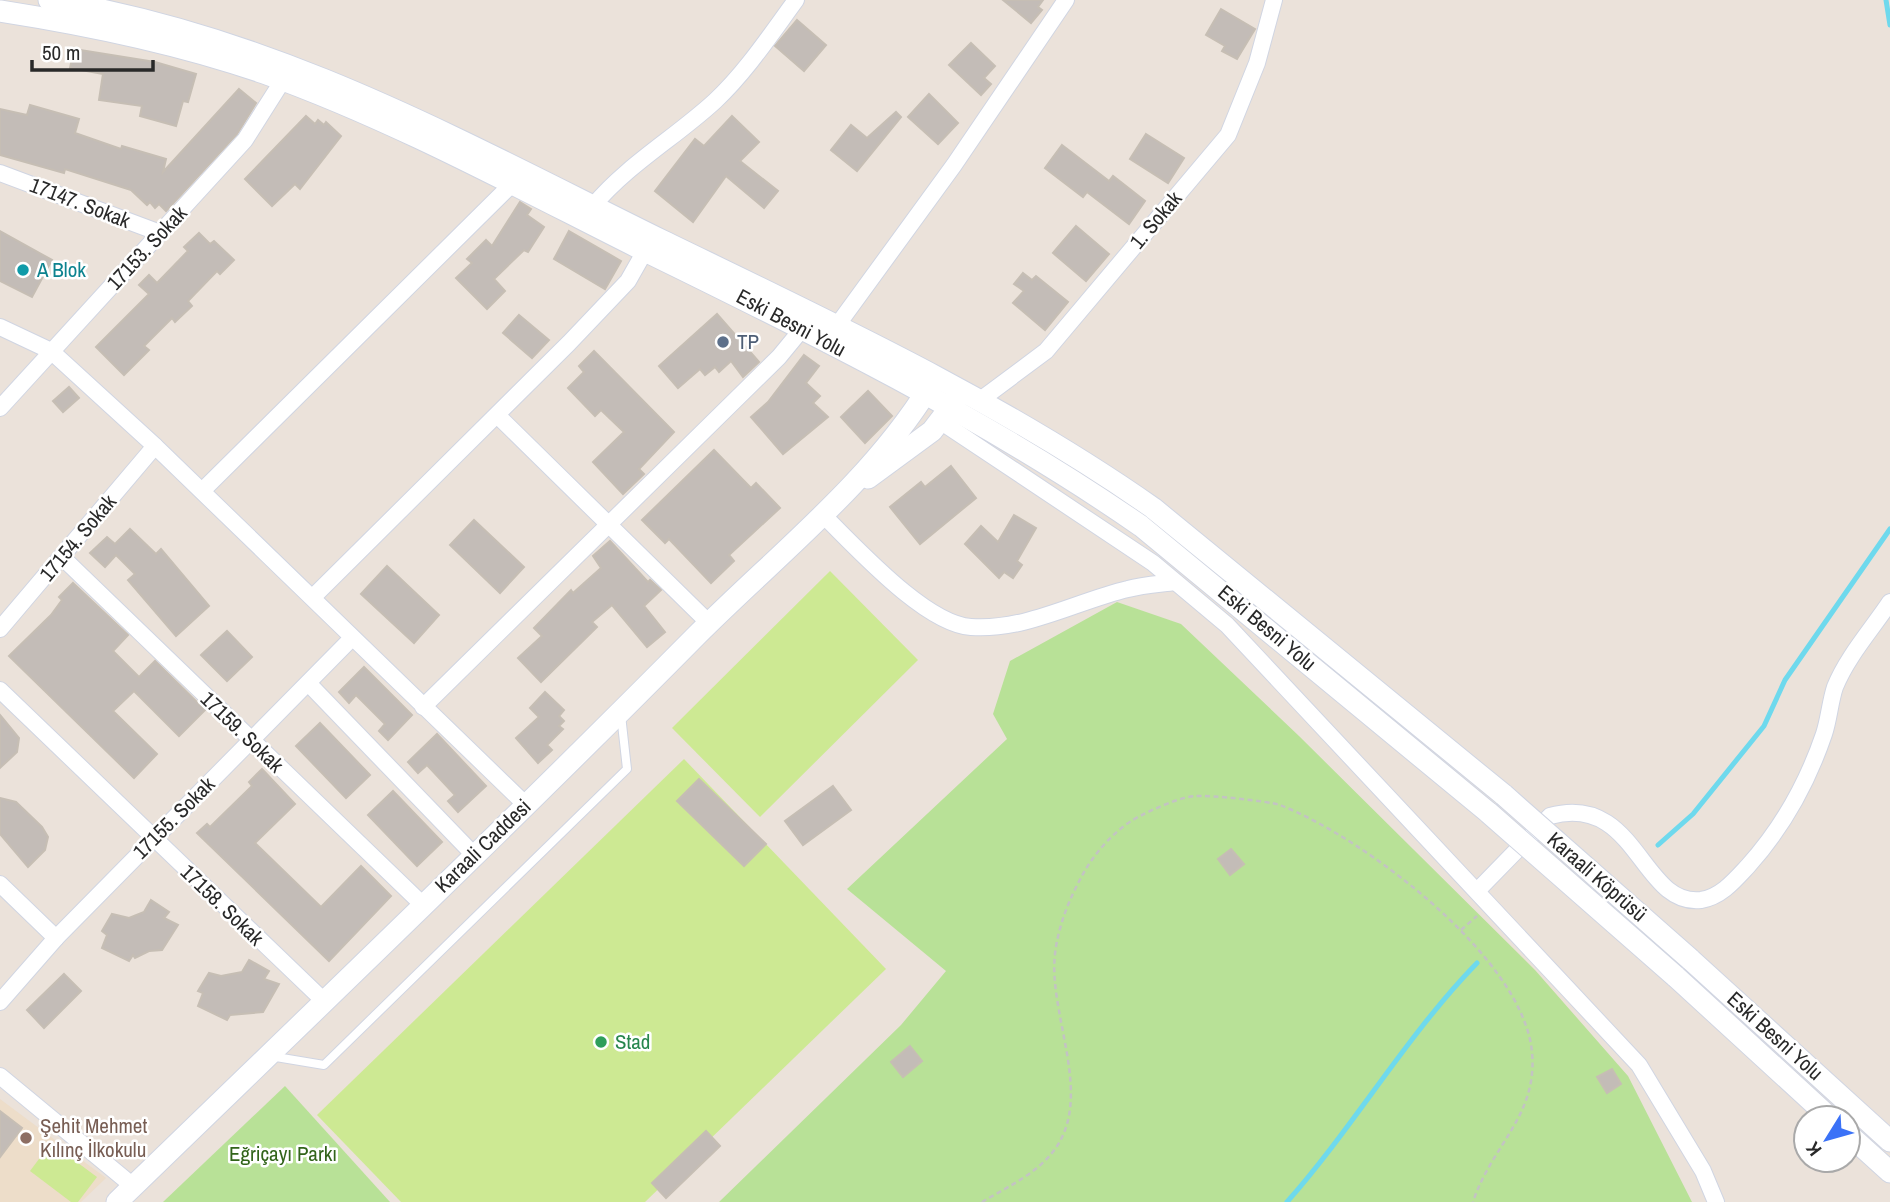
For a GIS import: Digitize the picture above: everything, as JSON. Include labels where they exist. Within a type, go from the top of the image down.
[{"type":"main road","name":"Eski Besni Yolu","points":[[49,0],[163,23],[290,63],[384,103],[836,327],[1141,526],[1489,813]]},
{"type":"main road","name":"Eski Besni Yolu","points":[[1,14],[149,38],[283,80],[358,111],[512,184],[802,329],[930,387]]},
{"type":"main road","points":[[849,491],[915,412],[930,387]]},
{"type":"main road","name":"Eski Besni Yolu","points":[[958,406],[1091,466],[1164,516],[1504,795]]},
{"type":"main road","points":[[849,491],[911,449],[958,406]]},
{"type":"main road","name":"Karaali Caddesi","points":[[117,1202],[526,805],[709,623],[849,491]]},
{"type":"main road","name":"Karaali Köprüsü","points":[[1504,795],[1690,959]]},
{"type":"main road","name":"Karaali Köprüsü","points":[[1489,813],[1675,976]]},
{"type":"main road","name":"Eski Besni Yolu","points":[[1690,959],[1890,1142]]},
{"type":"main road","name":"Eski Besni Yolu","points":[[1675,976],[1815,1104]]},
{"type":"main road","points":[[1862,1147],[1890,1172]]},
{"type":"street","points":[[593,206],[609,188],[718,98],[796,0]]},
{"type":"street","points":[[836,327],[954,165],[1066,0]]},
{"type":"street","name":"1. Sokak","points":[[958,406],[1046,351],[1228,135],[1257,63],[1274,0]]},
{"type":"street","name":"17153. Sokak","points":[[0,408],[245,140],[267,111],[283,80]]},
{"type":"street","name":"17147. Sokak","points":[[0,173],[160,233]]},
{"type":"street","points":[[202,491],[512,184]]},
{"type":"street","points":[[313,597],[628,281],[645,251]]},
{"type":"street","points":[[0,327],[51,351],[313,597],[526,805]]},
{"type":"street","points":[[423,707],[779,357],[802,329]]},
{"type":"street","points":[[958,406],[1227,625],[1639,1065],[1703,1171],[1716,1202]]},
{"type":"street","points":[[497,415],[709,623]]},
{"type":"street","name":"17154. Sokak","points":[[0,629],[63,558],[155,446]]},
{"type":"street","points":[[823,515],[904,593],[951,621],[971,627],[1021,622],[1128,589],[1175,582]]},
{"type":"street","name":"17159. Sokak","points":[[63,558],[423,905]]},
{"type":"street","points":[[1477,891],[1550,816],[1565,812],[1591,813],[1626,837],[1660,883],[1684,897],[1702,900],[1729,888],[1793,810],[1824,734],[1835,687],[1890,602]]},
{"type":"street","name":"17155. Sokak","points":[[0,1002],[56,938],[352,638]]},
{"type":"street","points":[[309,684],[474,855]]},
{"type":"street","name":"17158. Sokak","points":[[0,690],[324,1002]]},
{"type":"street","points":[[0,884],[56,938]]},
{"type":"street","points":[[0,1076],[133,1186]]},
{"type":"lane","points":[[268,1056],[324,1065],[353,1037],[627,769],[621,712]]},
{"type":"path","points":[[982,1202],[1038,1169],[1057,1147],[1069,1112],[1069,1059],[1055,988],[1055,955],[1071,896],[1088,865],[1113,836],[1140,815],[1195,796],[1278,804],[1359,846],[1461,930],[1515,1001],[1531,1048],[1533,1076],[1519,1121],[1490,1164],[1473,1202]]},
{"type":"path","points":[[1461,930],[1490,905]]},
{"type":"shaded area","name":"Şehit Mehmet Kılınç İlkokulu","points":[[0,1099],[106,1178],[81,1202],[0,1202]]},
{"type":"green space","points":[[830,571],[918,660],[760,817],[672,728]]},
{"type":"green space","points":[[1117,602],[1181,624],[1299,736],[1535,970],[1628,1076],[1692,1202],[719,1202],[901,1025],[946,971],[847,889],[1007,739],[993,714],[1010,661]]},
{"type":"green space","name":"Stad","points":[[684,759],[886,969],[645,1202],[401,1202],[317,1115]]},
{"type":"green space","name":"Eğriçayı Parkı","points":[[285,1086],[390,1202],[163,1202]]},
{"type":"green space","points":[[51,1143],[97,1177],[78,1202],[71,1202],[30,1171]]},
{"type":"building","points":[[1003,0],[1043,0],[1038,7],[1042,10],[1031,23]]},
{"type":"building","points":[[1221,9],[1255,29],[1237,59],[1222,51],[1225,46],[1206,35]]},
{"type":"building","points":[[797,20],[826,45],[804,71],[775,46]]},
{"type":"building","points":[[971,43],[995,66],[984,78],[991,84],[981,95],[949,65]]},
{"type":"building","points":[[74,49],[155,62],[196,74],[188,102],[183,101],[176,126],[140,116],[142,106],[99,100],[103,74],[70,68]]},
{"type":"building","points":[[239,89],[256,103],[237,134],[166,211],[159,204],[155,208],[150,202],[147,205],[131,190],[65,169],[64,173],[0,155],[0,109],[27,115],[30,105],[79,119],[75,133],[121,149],[122,146],[166,159],[163,172]]},
{"type":"building","points":[[929,94],[958,123],[938,144],[908,117]]},
{"type":"building","points":[[896,112],[901,117],[857,171],[831,150],[851,125],[867,138]]},
{"type":"building","points":[[306,116],[315,124],[318,120],[324,125],[326,122],[341,136],[300,189],[295,184],[272,206],[245,179]]},
{"type":"building","points":[[732,116],[759,142],[740,161],[778,191],[764,208],[726,176],[693,222],[655,191],[695,139],[704,146]]},
{"type":"building","points":[[1146,134],[1184,158],[1168,183],[1130,159]]},
{"type":"building","points":[[1062,145],[1109,181],[1113,176],[1145,201],[1129,224],[1087,192],[1083,197],[1045,168]]},
{"type":"building","points":[[520,202],[531,209],[527,215],[544,227],[528,252],[524,250],[494,279],[505,291],[487,309],[456,278],[472,263],[467,259],[486,240],[492,246]]},
{"type":"building","points":[[1076,226],[1109,254],[1086,281],[1053,253]]},
{"type":"building","name":"A Blok","points":[[0,231],[52,260],[32,297],[0,281]]},
{"type":"building","points":[[569,231],[621,261],[605,289],[554,259]]},
{"type":"building","points":[[199,233],[210,244],[214,241],[234,260],[220,274],[217,271],[188,301],[192,306],[175,322],[172,318],[144,346],[149,350],[124,375],[96,347],[149,294],[139,285],[149,275],[157,283],[188,251],[184,247]]},
{"type":"building","points":[[1023,273],[1032,280],[1036,276],[1068,302],[1045,330],[1013,303],[1024,291],[1014,284]]},
{"type":"building","points":[[717,314],[759,362],[743,377],[731,361],[719,372],[715,367],[705,375],[700,369],[678,388],[659,366]]},
{"type":"building","points":[[519,315],[549,340],[532,358],[503,333]]},
{"type":"building","points":[[594,351],[674,432],[639,469],[644,474],[623,494],[593,462],[624,432],[601,410],[595,416],[568,388],[584,372],[579,366]]},
{"type":"building","points":[[804,355],[819,366],[806,383],[820,396],[813,403],[828,417],[783,454],[751,417],[768,402]]},
{"type":"building","points":[[69,387],[79,398],[63,412],[53,401]]},
{"type":"building","points":[[868,391],[892,416],[865,443],[841,417]]},
{"type":"building","points":[[714,450],[751,488],[756,483],[780,508],[729,555],[734,561],[711,583],[669,539],[665,543],[642,520]]},
{"type":"building","points":[[951,466],[976,498],[920,544],[890,507],[921,482],[925,487]]},
{"type":"building","points":[[1014,515],[1036,528],[1017,561],[1022,565],[1013,578],[1004,572],[999,578],[965,544],[981,526],[998,542]]},
{"type":"building","points":[[474,520],[524,567],[500,593],[450,545]]},
{"type":"building","points":[[130,529],[156,554],[161,549],[209,606],[176,636],[128,580],[135,574],[116,555],[105,567],[90,553],[107,537],[115,544]]},
{"type":"building","points":[[610,541],[648,582],[650,580],[661,590],[644,606],[665,632],[647,647],[612,605],[592,622],[597,627],[541,682],[518,658],[542,636],[534,628],[571,590],[573,593],[601,568],[593,556]]},
{"type":"building","points":[[387,566],[439,615],[414,643],[361,594]]},
{"type":"building","points":[[73,583],[128,635],[113,651],[139,677],[155,661],[205,710],[179,736],[134,691],[113,711],[157,754],[134,778],[9,656],[51,615],[62,600],[59,597]]},
{"type":"building","points":[[227,631],[252,657],[227,681],[201,655]]},
{"type":"building","points":[[364,667],[412,715],[388,740],[379,731],[385,724],[356,695],[349,703],[339,692]]},
{"type":"building","points":[[545,692],[564,710],[559,716],[564,721],[559,726],[563,729],[547,745],[552,750],[538,763],[516,738],[539,717],[530,708]]},
{"type":"building","points":[[0,715],[19,738],[17,752],[0,768]]},
{"type":"building","points":[[320,723],[370,775],[346,798],[296,746]]},
{"type":"building","points":[[437,734],[486,786],[458,812],[448,801],[455,795],[427,765],[418,773],[408,762]]},
{"type":"building","points":[[262,769],[295,804],[255,843],[321,907],[361,866],[391,896],[329,961],[197,833],[207,824],[210,827],[252,786],[249,782]]},
{"type":"building","points":[[699,779],[766,844],[744,866],[677,801]]},
{"type":"building","points":[[833,786],[851,810],[803,845],[785,821]]},
{"type":"building","points":[[393,791],[442,842],[417,866],[368,815]]},
{"type":"building","points":[[0,798],[16,802],[42,827],[48,837],[45,850],[28,867],[0,834]]},
{"type":"building","points":[[1231,849],[1244,864],[1230,875],[1218,859]]},
{"type":"building","points":[[151,900],[169,912],[164,918],[178,925],[162,950],[149,951],[135,958],[133,955],[129,961],[102,948],[107,935],[102,931],[112,914],[129,918],[144,912]]},
{"type":"building","points":[[249,960],[269,971],[264,979],[279,984],[263,1012],[230,1015],[227,1020],[198,1006],[203,993],[198,991],[209,973],[221,976],[242,972]]},
{"type":"building","points":[[64,974],[81,991],[44,1028],[27,1010]]},
{"type":"building","points":[[910,1046],[922,1061],[903,1077],[891,1062]]},
{"type":"building","points":[[1612,1069],[1621,1084],[1607,1093],[1597,1077]]},
{"type":"building","points":[[0,1111],[22,1128],[0,1157]]},
{"type":"building","points":[[706,1131],[720,1146],[666,1198],[652,1183]]},
{"type":"waterway","points":[[1886,0],[1890,25]]},
{"type":"waterway","points":[[1658,845],[1693,814],[1764,726],[1785,680],[1890,529]]},
{"type":"waterway","points":[[1287,1202],[1312,1173],[1427,1020],[1477,963]]},
{"type":"place","name":"A Blok","points":[[23,270]]},
{"type":"place","name":"TP","points":[[723,342]]},
{"type":"place","name":"Stad","points":[[601,1042]]},
{"type":"place","name":"Şehit Mehmet Kılınç İlkokulu","points":[[26,1138]]}]
